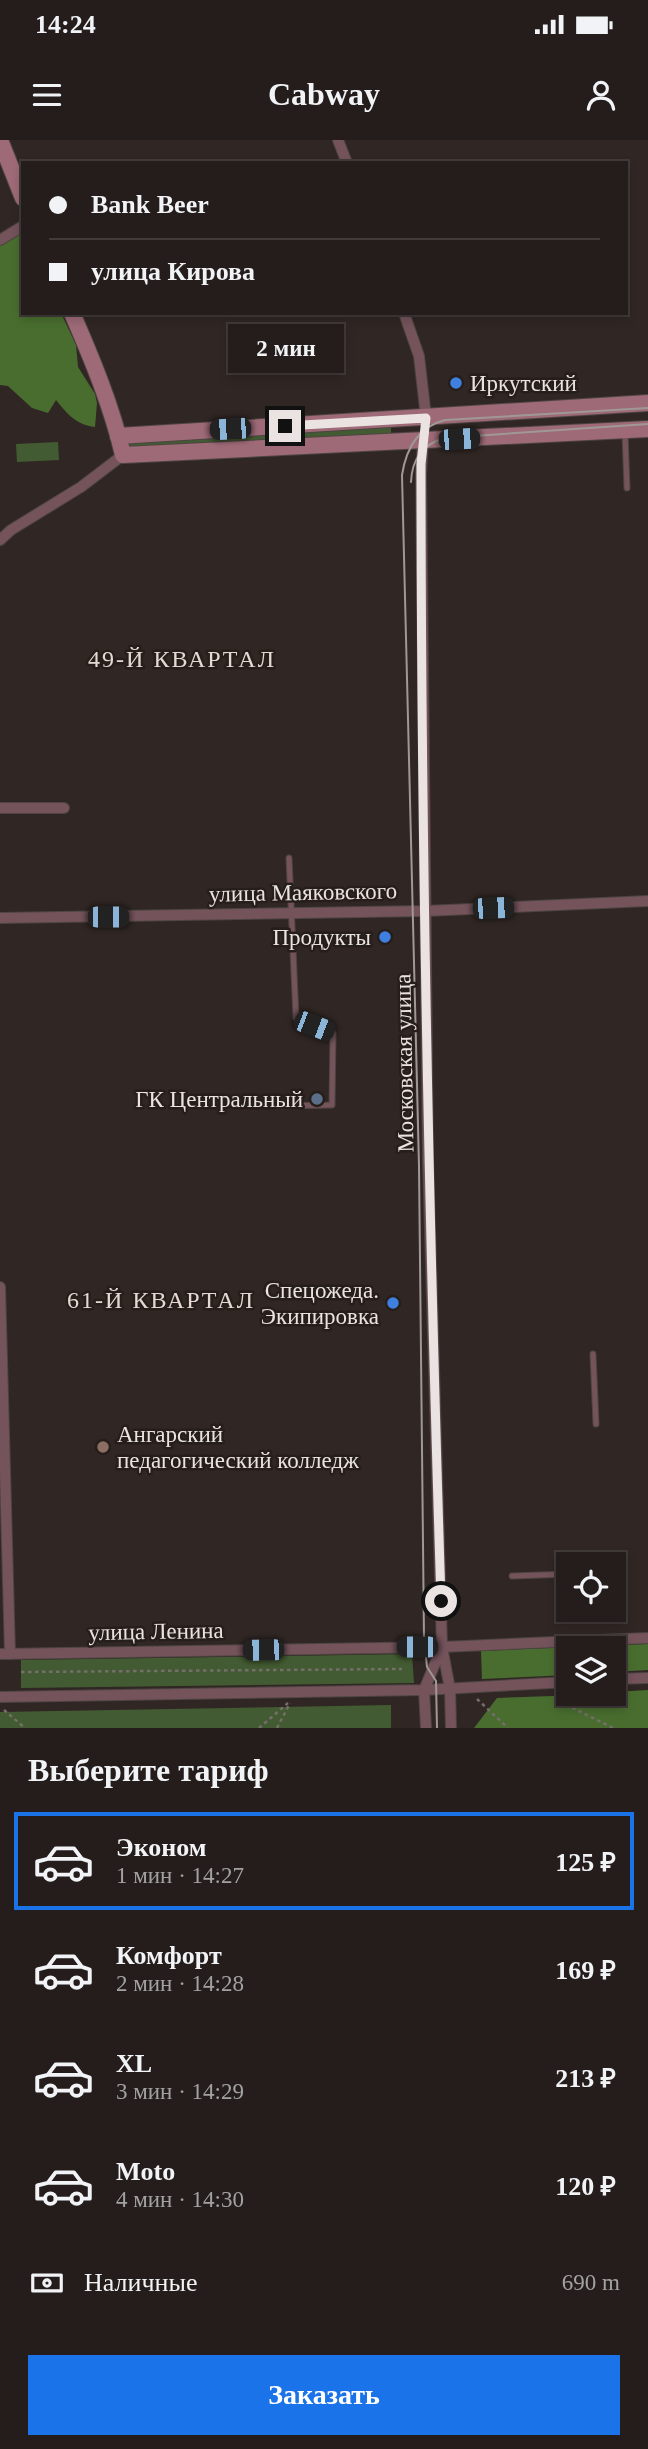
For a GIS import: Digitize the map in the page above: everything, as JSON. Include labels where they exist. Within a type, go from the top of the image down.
[{"type":"street","points":[[0,140],[21,193]]},
{"type":"street","points":[[338,140],[346,161]]},
{"type":"street","points":[[0,240],[21,227]]},
{"type":"street","points":[[73,315],[123,455]]},
{"type":"street","name":"Московская улица","points":[[405,315],[419,356],[426,418],[421,474],[428,1159],[442,1647],[450,1689],[451,1728]]},
{"type":"street","points":[[118,436],[648,403]]},
{"type":"street","points":[[0,540],[11,530],[81,487],[123,455],[648,429]]},
{"type":"street","points":[[0,808],[64,808]]},
{"type":"street","name":"улица Маяковского","points":[[0,918],[425,911],[648,901]]},
{"type":"street","points":[[0,1287],[5,1654]]},
{"type":"street","name":"улица Ленина","points":[[5,1654],[442,1647],[648,1638]]},
{"type":"street","name":"Московская улица","points":[[426,1728],[424,1690],[442,1647]]},
{"type":"street","points":[[626,1679],[648,1678]]},
{"type":"street","points":[[0,1697],[424,1690],[556,1683]]},
{"type":"lane","points":[[625,430],[627,488]]},
{"type":"lane","points":[[276,1106],[332,1105],[333,1033],[296,1018],[289,858]]},
{"type":"lane","points":[[593,1353],[596,1424]]},
{"type":"lane","points":[[512,1576],[556,1574]]},
{"type":"path","points":[[21,1672],[402,1669]]},
{"type":"path","points":[[474,1697],[508,1728]]},
{"type":"path","points":[[259,1728],[291,1701],[277,1728]]},
{"type":"path","points":[[567,1706],[613,1728]]},
{"type":"path","points":[[0,1707],[25,1728]]},
{"type":"green space","points":[[21,233],[21,315],[62,315],[76,345],[78,367],[95,394],[95,427],[73,418],[56,400],[48,413],[32,408],[8,386],[0,385],[0,244]]},
{"type":"green space","points":[[391,425],[391,437],[129,450],[128,438]]},
{"type":"green space","points":[[58,442],[59,460],[17,462],[16,444]]},
{"type":"green space","points":[[648,1644],[648,1670],[626,1671],[626,1645]]},
{"type":"green space","points":[[556,1648],[556,1676],[482,1679],[481,1651]]},
{"type":"green space","points":[[412,1654],[414,1683],[21,1688],[21,1660]]},
{"type":"green space","points":[[648,1690],[648,1728],[474,1728],[497,1698],[556,1696],[556,1706],[626,1706],[626,1691]]},
{"type":"green space","points":[[391,1705],[391,1728],[0,1728],[0,1712]]},
{"type":"tram line","points":[[437,1728],[436,1681],[427,1667],[424,1638],[419,1166],[402,475],[415,440],[427,428],[445,420],[648,408]]},
{"type":"tram line","points":[[411,482],[413,466],[420,454],[444,438],[648,424]]},
{"type":"place","name":"Иркутский","points":[[456,383]]},
{"type":"place","name":"Продукты","points":[[385,937]]},
{"type":"place","name":"ГК Центральный","points":[[317,1099]]},
{"type":"place","name":"Спецожеда. Экипировка","points":[[393,1303]]},
{"type":"place","name":"Ангарский педагогический колледж","points":[[103,1447]]},
{"type":"district","name":"49-Й КВАРТАЛ","points":[[182,659]]},
{"type":"district","name":"61-Й КВАРТАЛ","points":[[161,1300]]},
{"type":"route","points":[[285,426],[426,418],[421,464],[425,927],[428,1159],[441,1601]]}]
